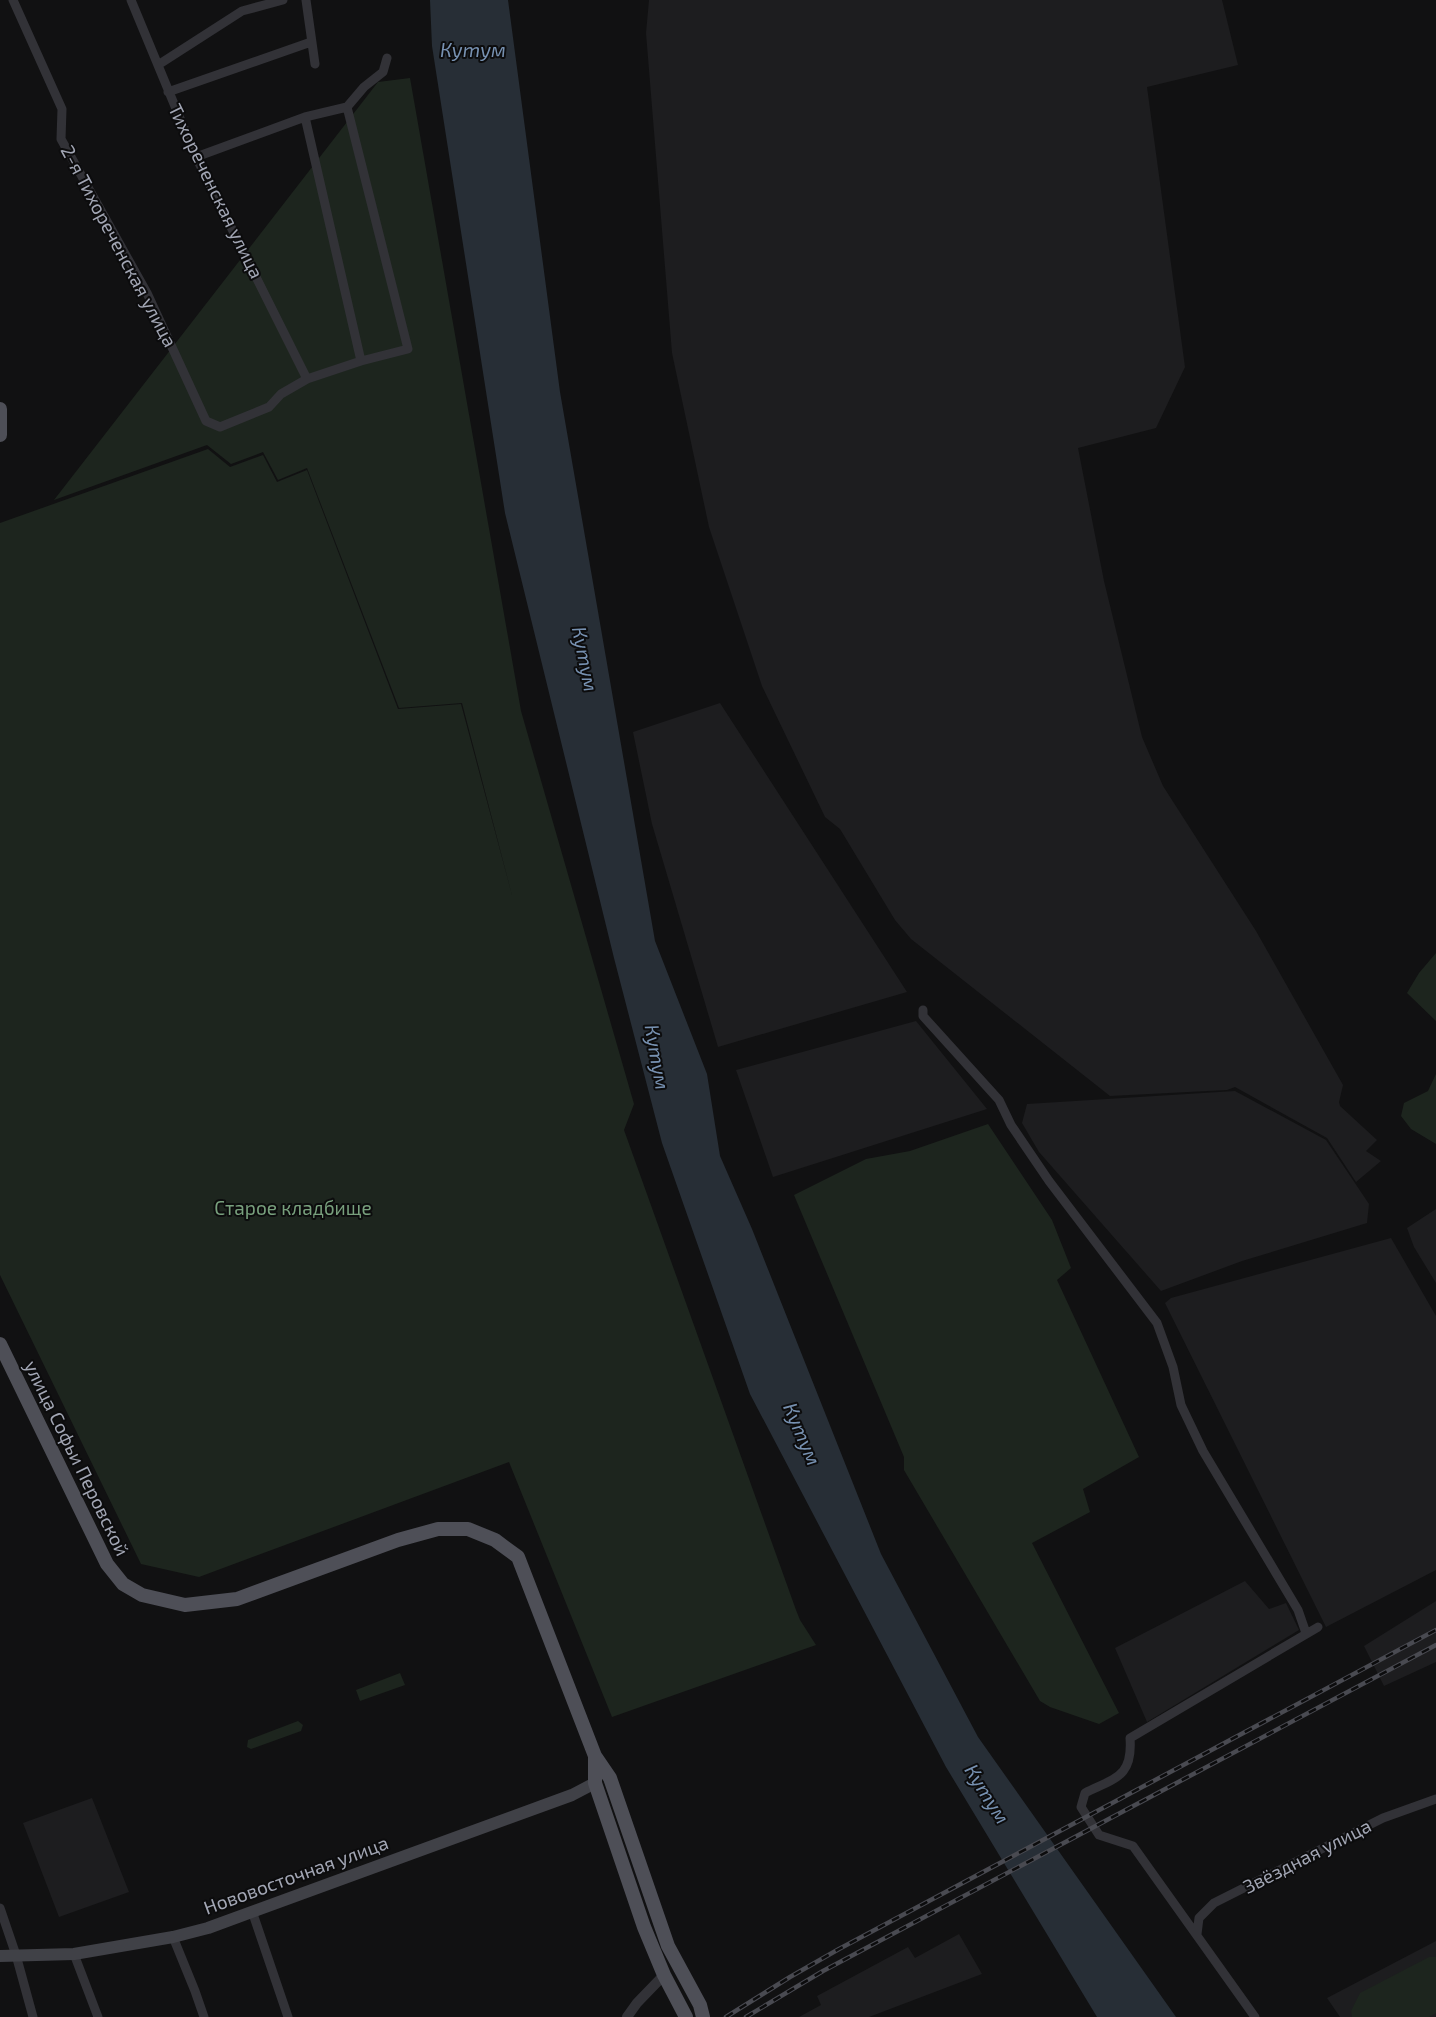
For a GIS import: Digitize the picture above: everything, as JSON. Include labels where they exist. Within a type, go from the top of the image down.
[{"type":"main road","points":[[0,409],[0,435]]},
{"type":"main road","name":"улица Софьи Перовской","points":[[0,1344],[107,1564],[122,1584],[147,1597],[185,1605],[237,1599],[407,1537],[438,1529],[468,1529],[495,1540],[518,1557],[595,1756],[610,1778],[668,1946],[700,2006],[703,2017]]},
{"type":"main road","name":"улица Софьи Перовской","points":[[595,1756],[595,1783],[644,1927],[664,1975],[686,2017]]},
{"type":"main road","points":[[595,1783],[610,1778]]},
{"type":"main road","name":"Нововосточная улица","points":[[0,1956],[74,1954],[173,1937],[208,1928],[572,1795],[595,1783]]},
{"type":"main road","points":[[664,1975],[668,1946]]},
{"type":"street","name":"2-я Тихореченская улица","points":[[13,0],[62,109],[62,139],[147,292],[206,421],[220,427],[269,408],[280,394],[308,379]]},
{"type":"street","name":"Тихореченская улица","points":[[131,0],[196,157],[308,379]]},
{"type":"street","points":[[158,66],[242,10],[284,0]]},
{"type":"street","points":[[306,0],[315,64]]},
{"type":"street","points":[[168,92],[311,42]]},
{"type":"street","points":[[196,157],[306,117],[347,107],[364,87],[383,72],[387,58]]},
{"type":"street","points":[[308,379],[408,349],[347,107]]},
{"type":"street","points":[[306,117],[361,362]]},
{"type":"street","points":[[922,1010],[923,1016],[999,1100],[1011,1125],[1049,1181],[1157,1323],[1173,1367],[1181,1405],[1204,1451],[1298,1610],[1306,1633]]},
{"type":"street","points":[[1255,2017],[1133,1846],[1099,1835],[1081,1807],[1085,1793],[1117,1777],[1128,1767],[1131,1754],[1130,1738],[1318,1627]]},
{"type":"street","name":"Звёздная улица","points":[[1197,1934],[1199,1918],[1214,1903],[1383,1818],[1436,1799]]},
{"type":"street","points":[[0,1908],[16,1955],[33,2017]]},
{"type":"street","points":[[252,1912],[288,2017]]},
{"type":"street","points":[[173,1937],[196,1991],[204,2017]]},
{"type":"street","points":[[74,1954],[98,2017]]},
{"type":"street","points":[[622,2017],[664,1975]]},
{"type":"street","points":[[626,2017],[637,2003]]},
{"type":"shaded area","points":[[649,0],[1222,0],[1238,65],[1147,87],[1185,367],[1156,428],[1078,448],[1104,581],[1142,737],[1163,786],[1256,931],[1343,1085],[1339,1102],[1340,1106],[1377,1140],[1366,1151],[1381,1161],[1356,1182],[1327,1138],[1235,1087],[1227,1090],[1110,1096],[911,939],[895,920],[840,829],[825,817],[762,686],[709,527],[672,353],[646,33]]},
{"type":"shaded area","points":[[720,703],[907,992],[718,1047],[652,824],[633,732]]},
{"type":"shaded area","points":[[916,1021],[987,1109],[773,1177],[736,1070]]},
{"type":"shaded area","points":[[1235,1091],[1326,1140],[1369,1204],[1367,1223],[1242,1261],[1161,1291],[1039,1152],[1022,1123],[1027,1104]]},
{"type":"shaded area","points":[[1436,1209],[1436,1283],[1414,1247],[1407,1228]]},
{"type":"shaded area","points":[[1391,1238],[1436,1316],[1436,1570],[1326,1627],[1165,1303],[1171,1298]]},
{"type":"shaded area","points":[[1245,1581],[1269,1609],[1286,1603],[1299,1630],[1147,1722],[1115,1648]]},
{"type":"shaded area","points":[[1436,1601],[1436,1662],[1384,1686],[1364,1646]]},
{"type":"shaded area","points":[[92,1798],[129,1892],[59,1917],[23,1823]]},
{"type":"shaded area","points":[[959,1934],[982,1974],[869,2017],[799,2017],[821,2005],[817,1996],[908,1947],[915,1958]]},
{"type":"shaded area","points":[[1436,1941],[1436,2017],[1340,2017],[1327,1998]]},
{"type":"green space","name":"Старое кладбище","points":[[410,78],[521,711],[634,1104],[624,1130],[796,1610],[816,1645],[612,1717],[509,1462],[199,1577],[141,1564],[0,1275],[0,523],[208,449],[230,467],[263,455],[277,482],[307,470],[398,709],[461,704],[513,899],[462,703],[399,708],[307,468],[278,480],[263,452],[231,464],[207,445],[54,500],[378,82]]},
{"type":"green space","points":[[1436,953],[1436,1021],[1407,993],[1419,973]]},
{"type":"green space","points":[[1436,1074],[1436,1144],[1411,1129],[1401,1116],[1404,1103],[1428,1091]]},
{"type":"green space","points":[[988,1124],[1052,1220],[1071,1268],[1057,1280],[1139,1457],[1083,1489],[1090,1512],[1032,1543],[1119,1713],[1099,1724],[1050,1707],[1040,1701],[904,1470],[904,1457],[794,1195],[866,1159],[910,1151]]},
{"type":"green space","points":[[400,1673],[405,1685],[360,1701],[356,1690]]},
{"type":"green space","points":[[298,1721],[303,1725],[301,1731],[251,1749],[247,1747],[248,1740]]},
{"type":"green space","points":[[1429,1957],[1436,1957],[1436,2013],[1429,2017],[1352,2017],[1351,2011],[1360,1993]]},
{"type":"water","name":"Кутум","points":[[430,0],[508,0],[560,392],[655,941],[707,1074],[720,1156],[752,1229],[881,1554],[978,1737],[1176,2017],[1097,2017],[946,1767],[750,1394],[662,1143],[614,958],[505,513],[432,46]]},
{"type":"railway","points":[[726,2017],[839,1949],[1436,1630]]},
{"type":"railway","points":[[746,2017],[823,1971],[1436,1645]]}]
